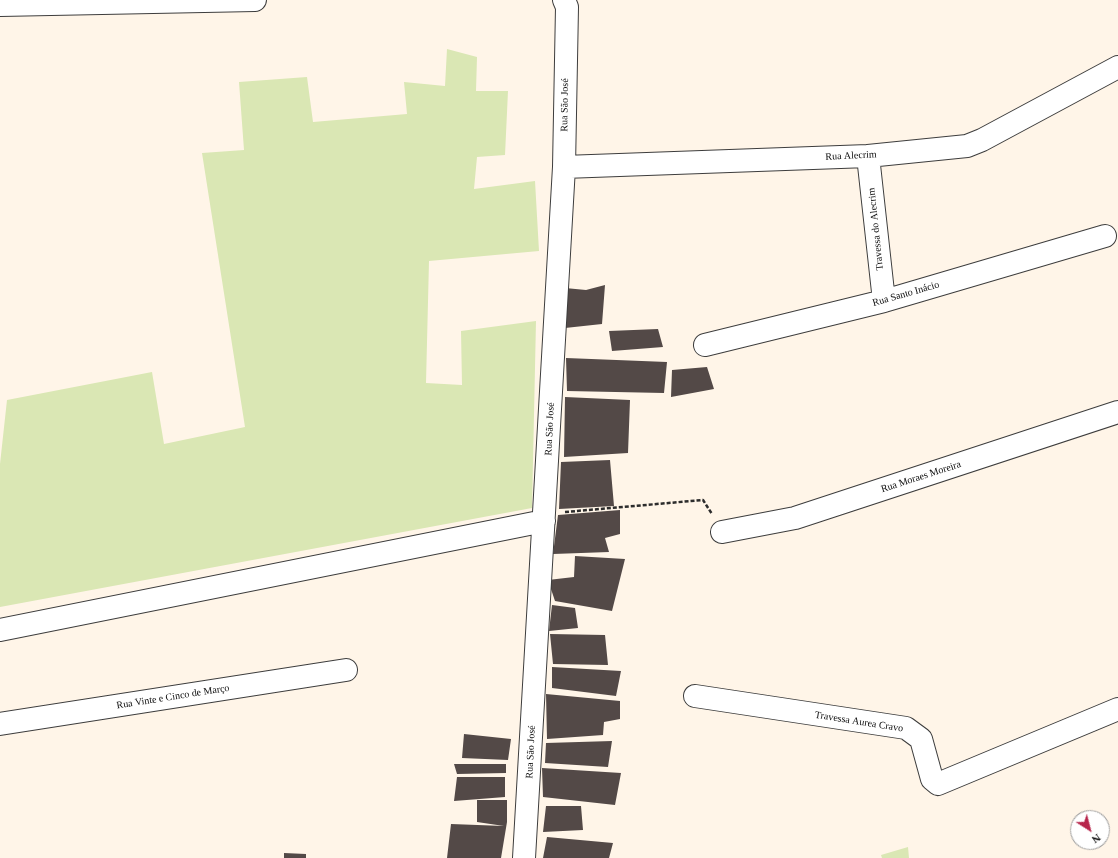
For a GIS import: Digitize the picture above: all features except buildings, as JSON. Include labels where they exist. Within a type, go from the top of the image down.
[{"type":"street","points":[[0,5],[255,0]]},
{"type":"street","name":"Rua São José","points":[[524,858],[545,518],[564,167],[568,7],[564,0]]},
{"type":"street","name":"Rua Alecrim","points":[[564,167],[868,156],[967,146],[982,140],[1118,67]]},
{"type":"street","name":"Travessa do Alecrim","points":[[868,156],[884,301]]},
{"type":"street","name":"Rua Santo Inácio","points":[[705,345],[884,301],[1105,236]]},
{"type":"street","name":"Rua Moraes Moreira","points":[[722,532],[795,518],[1118,412]]},
{"type":"street","points":[[0,630],[545,518]]},
{"type":"street","name":"Rua Vinte e Cinco de Março","points":[[0,724],[346,670]]},
{"type":"street","name":"Travessa Aurea Cravo","points":[[695,696],[906,728],[920,739],[932,779],[938,784],[1118,709]]},
{"type":"path","points":[[545,518],[703,500],[722,532]]},
{"type":"green space","points":[[447,49],[477,57],[476,91],[508,91],[505,155],[477,157],[474,189],[535,181],[539,251],[429,261],[426,383],[462,385],[461,331],[536,321],[532,508],[0,607],[0,464],[7,400],[152,372],[164,444],[245,427],[202,153],[244,150],[239,82],[307,77],[313,122],[407,114],[404,82],[445,86]]},
{"type":"green space","points":[[908,847],[909,858],[882,858],[881,855]]}]
